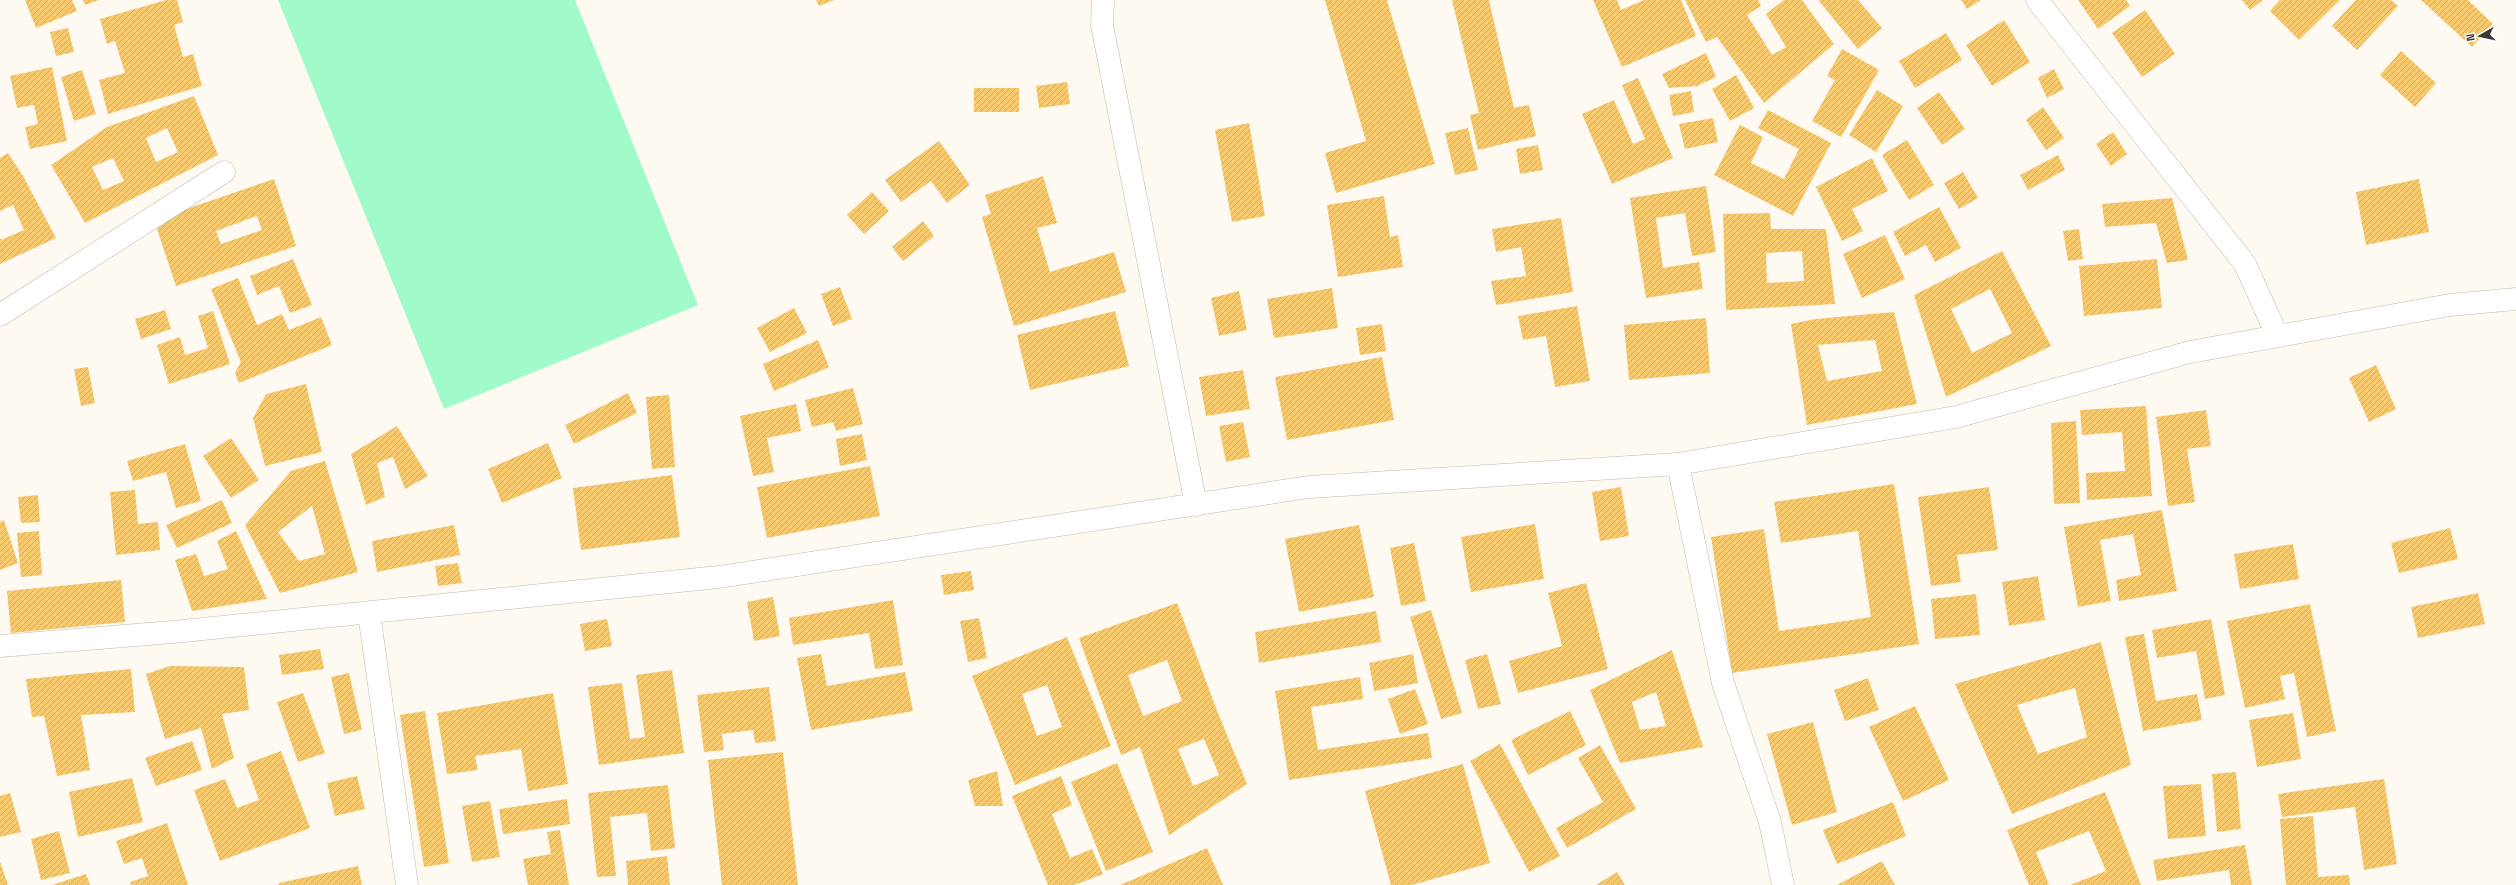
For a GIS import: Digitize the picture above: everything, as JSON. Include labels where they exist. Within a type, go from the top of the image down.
[{"type":"street","points":[[1103,0],[1102,25],[1196,504]]},
{"type":"street","points":[[2037,0],[2246,264],[2277,335]]},
{"type":"street","points":[[0,315],[224,172]]},
{"type":"street","points":[[0,646],[173,632],[719,578],[1309,487],[1678,464],[1956,417],[2190,352],[2277,335],[2450,305],[2516,299]]},
{"type":"street","points":[[1678,464],[1723,683],[1770,822],[1783,885]]},
{"type":"street","points":[[369,613],[407,885]]},
{"type":"green space","points":[[278,0],[575,0],[698,305],[444,409]]},
{"type":"building","points":[[25,0],[72,0],[77,11],[36,28]]},
{"type":"building","points":[[83,0],[99,0],[85,5]]},
{"type":"building","points":[[166,0],[177,0],[183,22],[174,25],[183,57],[193,54],[202,86],[108,114],[99,80],[125,73],[115,41],[107,44],[100,19]]},
{"type":"building","points":[[816,0],[834,0],[819,6]]},
{"type":"building","points":[[1325,0],[1387,0],[1435,164],[1336,193],[1325,153],[1366,141]]},
{"type":"building","points":[[1452,0],[1489,0],[1514,108],[1529,105],[1536,136],[1478,150],[1470,115],[1479,113]]},
{"type":"building","points":[[1593,0],[1617,0],[1621,10],[1644,0],[1681,0],[1696,36],[1622,67]]},
{"type":"building","points":[[1685,0],[1758,0],[1761,6],[1747,15],[1772,55],[1786,47],[1766,14],[1784,0],[1802,0],[1834,44],[1764,103],[1717,37],[1706,42]]},
{"type":"building","points":[[1858,0],[1882,28],[1858,49],[1819,1]]},
{"type":"building","points":[[1961,0],[1981,0],[1967,9]]},
{"type":"building","points":[[2078,0],[2126,0],[2130,6],[2098,29]]},
{"type":"building","points":[[2242,0],[2263,0],[2250,10]]},
{"type":"building","points":[[2280,0],[2340,0],[2299,40],[2270,11]]},
{"type":"building","points":[[2356,0],[2391,0],[2398,6],[2357,50],[2332,26]]},
{"type":"building","points":[[2421,0],[2468,0],[2493,24],[2472,47]]},
{"type":"building","points":[[2145,10],[2175,54],[2142,77],[2112,33]]},
{"type":"building","points":[[2004,20],[2030,62],[1992,86],[1966,45]]},
{"type":"building","points":[[68,28],[74,52],[56,56],[50,32]]},
{"type":"building","points":[[1946,33],[1962,60],[1915,88],[1899,61]]},
{"type":"building","points":[[1842,49],[1879,70],[1841,137],[1812,121],[1835,80],[1827,76]]},
{"type":"building","points":[[2401,51],[2436,83],[2415,107],[2380,75]]},
{"type":"building","points":[[1706,53],[1716,77],[1697,86],[1669,88],[1662,74]]},
{"type":"building","points":[[52,67],[67,141],[30,149],[25,127],[38,124],[34,105],[17,108],[10,76]]},
{"type":"building","points":[[2054,69],[2064,89],[2047,98],[2038,78]]},
{"type":"building","points":[[82,70],[96,114],[74,121],[61,77]]},
{"type":"building","points":[[1736,75],[1754,108],[1730,121],[1712,89]]},
{"type":"building","points":[[1638,78],[1673,158],[1612,184],[1582,114],[1614,100],[1633,144],[1645,139],[1622,85]]},
{"type":"building","points":[[1067,82],[1070,104],[1039,108],[1036,86]]},
{"type":"building","points":[[974,88],[1019,88],[1019,112],[974,112]]},
{"type":"building","points":[[1877,90],[1903,106],[1876,152],[1849,135]]},
{"type":"building","points":[[1691,91],[1694,112],[1673,116],[1669,95]]},
{"type":"building","points":[[1939,92],[1965,129],[1942,145],[1917,108]]},
{"type":"building","points":[[194,96],[218,155],[85,223],[51,165],[107,127]],"holes":[[[167,128],[178,152],[156,162],[146,138]],[[113,158],[124,181],[103,190],[92,167]]]},
{"type":"building","points":[[2043,107],[2064,138],[2046,150],[2026,120]]},
{"type":"building","points":[[1768,110],[1831,143],[1793,216],[1714,175],[1740,125],[1763,137],[1751,163],[1784,179],[1799,149],[1758,128]]},
{"type":"building","points":[[1713,118],[1718,142],[1685,149],[1679,124]]},
{"type":"building","points":[[1249,123],[1265,216],[1232,222],[1215,130]]},
{"type":"building","points":[[1468,128],[1478,170],[1455,175],[1445,133]]},
{"type":"building","points":[[2113,132],[2127,154],[2111,166],[2096,144]]},
{"type":"building","points":[[1907,140],[1934,185],[1909,200],[1882,155]]},
{"type":"building","points":[[939,141],[970,185],[947,203],[931,181],[901,202],[885,180]]},
{"type":"building","points":[[1538,145],[1543,170],[1520,174],[1516,149]]},
{"type":"building","points":[[8,153],[23,176],[56,238],[0,264],[0,237],[1,240],[24,230],[13,205],[0,211],[0,158]]},
{"type":"building","points":[[2058,155],[2065,170],[2028,190],[2020,175]]},
{"type":"building","points":[[1872,158],[1888,191],[1852,209],[1863,231],[1842,241],[1816,187]]},
{"type":"building","points":[[1963,172],[1978,198],[1959,209],[1944,183]]},
{"type":"building","points":[[1043,176],[1057,223],[1037,228],[1050,272],[1114,252],[1126,292],[1014,326],[982,217],[991,214],[985,195]]},
{"type":"building","points":[[274,179],[296,246],[176,286],[154,220]],"holes":[[[257,216],[262,230],[221,244],[216,231]]]},
{"type":"building","points":[[2419,179],[2429,232],[2366,245],[2356,192]]},
{"type":"building","points":[[1706,186],[1716,252],[1692,256],[1685,213],[1656,218],[1663,268],[1699,262],[1703,289],[1646,298],[1630,198]]},
{"type":"building","points":[[872,192],[889,211],[864,234],[847,215]]},
{"type":"building","points":[[1384,196],[1390,237],[1398,235],[1403,267],[1338,277],[1327,205]]},
{"type":"building","points":[[2172,198],[2188,260],[2167,263],[2156,223],[2105,227],[2102,204]]},
{"type":"building","points":[[1939,207],[1961,248],[1935,262],[1926,245],[1905,256],[1893,232]]},
{"type":"building","points":[[1770,213],[1771,229],[1826,229],[1835,304],[1726,310],[1723,214]],"holes":[[[1802,251],[1804,281],[1767,283],[1766,253]]]},
{"type":"building","points":[[1561,218],[1573,292],[1496,305],[1491,281],[1526,276],[1521,247],[1496,252],[1492,229]]},
{"type":"building","points":[[923,221],[934,236],[903,261],[892,247]]},
{"type":"building","points":[[2079,229],[2083,259],[2068,261],[2063,231]]},
{"type":"building","points":[[1885,235],[1905,279],[1862,298],[1843,254]]},
{"type":"building","points":[[2002,251],[2051,346],[1946,397],[1914,295]],"holes":[[[1990,289],[2012,333],[1972,353],[1951,309]]]},
{"type":"building","points":[[293,259],[312,305],[290,313],[279,286],[257,295],[250,276]]},
{"type":"building","points":[[2157,259],[2162,308],[2084,316],[2079,266]]},
{"type":"building","points":[[238,278],[257,325],[282,314],[289,330],[321,317],[332,345],[239,383],[235,373],[241,362],[211,289]]},
{"type":"building","points":[[840,287],[852,319],[833,326],[821,294]]},
{"type":"building","points":[[1332,288],[1338,328],[1274,338],[1267,299]]},
{"type":"building","points":[[1239,291],[1247,330],[1219,336],[1211,298]]},
{"type":"building","points":[[1577,306],[1590,381],[1555,387],[1546,336],[1523,340],[1518,316]]},
{"type":"building","points":[[794,308],[807,333],[770,352],[757,328]]},
{"type":"building","points":[[165,310],[171,329],[141,339],[135,319]]},
{"type":"building","points":[[213,311],[230,364],[169,384],[157,345],[180,337],[185,355],[208,348],[198,316]]},
{"type":"building","points":[[1115,311],[1129,366],[1030,390],[1017,335]]},
{"type":"building","points":[[1894,312],[1917,404],[1807,425],[1791,324],[1815,319]],"holes":[[[1875,340],[1882,371],[1827,381],[1818,345]]]},
{"type":"building","points":[[1706,318],[1710,373],[1629,380],[1624,325]]},
{"type":"building","points":[[1382,324],[1386,351],[1360,355],[1356,328]]},
{"type":"building","points":[[818,340],[829,367],[774,391],[763,364]]},
{"type":"building","points":[[1382,357],[1394,420],[1287,440],[1275,377]]},
{"type":"building","points":[[2376,365],[2396,409],[2369,422],[2349,378]]},
{"type":"building","points":[[88,367],[95,403],[81,406],[74,369]]},
{"type":"building","points":[[1243,370],[1250,409],[1206,416],[1199,377]]},
{"type":"building","points":[[306,384],[322,452],[265,466],[253,418],[266,394]]},
{"type":"building","points":[[853,388],[863,424],[836,431],[833,422],[812,427],[805,400]]},
{"type":"building","points":[[628,393],[637,413],[574,444],[565,425]]},
{"type":"building","points":[[669,395],[675,467],[652,469],[646,397]]},
{"type":"building","points":[[796,404],[801,431],[767,438],[774,472],[753,476],[740,416]]},
{"type":"building","points":[[2146,406],[2152,496],[2087,500],[2086,473],[2125,471],[2122,432],[2082,435],[2080,410]]},
{"type":"building","points":[[2206,410],[2211,446],[2187,449],[2195,502],[2168,506],[2156,417]]},
{"type":"building","points":[[2076,421],[2080,503],[2054,504],[2051,423]]},
{"type":"building","points":[[1243,422],[1250,457],[1226,462],[1219,426]]},
{"type":"building","points":[[397,426],[428,476],[405,489],[393,457],[377,463],[385,497],[366,505],[351,454]]},
{"type":"building","points":[[862,434],[867,460],[840,466],[836,439]]},
{"type":"building","points":[[231,438],[259,480],[231,498],[203,456]]},
{"type":"building","points":[[548,443],[562,478],[502,503],[488,469]]},
{"type":"building","points":[[185,444],[201,501],[176,508],[166,472],[133,481],[127,461]]},
{"type":"building","points":[[325,461],[358,572],[280,593],[245,525],[291,471]],"holes":[[[312,506],[325,554],[299,561],[278,532]]]},
{"type":"building","points":[[870,466],[880,516],[767,538],[757,487]]},
{"type":"building","points":[[672,475],[680,537],[581,550],[573,488]]},
{"type":"building","points":[[1894,484],[1919,644],[1732,673],[1711,537],[1764,529],[1779,631],[1871,617],[1858,531],[1781,543],[1774,502]]},
{"type":"building","points":[[1621,487],[1629,536],[1600,541],[1592,492]]},
{"type":"building","points":[[1989,487],[1998,550],[1957,555],[1961,582],[1931,586],[1918,497]]},
{"type":"building","points":[[135,490],[138,524],[158,522],[160,550],[116,555],[110,492]]},
{"type":"building","points":[[38,495],[40,522],[21,523],[18,497]]},
{"type":"building","points":[[222,500],[232,523],[177,548],[166,525]]},
{"type":"building","points":[[2162,510],[2177,591],[2119,601],[2116,580],[2141,575],[2133,534],[2100,540],[2111,601],[2078,607],[2064,527]]},
{"type":"building","points":[[4,520],[18,563],[0,570],[0,522]]},
{"type":"building","points":[[1535,524],[1544,579],[1471,592],[1461,537]]},
{"type":"building","points":[[454,525],[460,555],[377,572],[372,541]]},
{"type":"building","points":[[1359,525],[1374,597],[1299,612],[1285,539]]},
{"type":"building","points":[[2450,528],[2458,559],[2399,573],[2391,543]]},
{"type":"building","points":[[39,531],[42,575],[21,577],[17,533]]},
{"type":"building","points":[[236,531],[267,599],[192,611],[175,560],[196,554],[204,576],[228,569],[217,541]]},
{"type":"building","points":[[1414,543],[1426,601],[1401,606],[1390,548]]},
{"type":"building","points":[[2293,544],[2299,579],[2240,589],[2234,554]]},
{"type":"building","points":[[458,563],[462,583],[438,586],[435,566]]},
{"type":"building","points":[[971,571],[974,590],[944,595],[941,575]]},
{"type":"building","points":[[2038,576],[2045,620],[2009,626],[2002,582]]},
{"type":"building","points":[[121,580],[125,622],[11,633],[7,591]]},
{"type":"building","points":[[1586,583],[1608,669],[1518,693],[1509,661],[1562,646],[1548,593]]},
{"type":"building","points":[[2478,593],[2485,624],[2418,638],[2411,607]]},
{"type":"building","points":[[1976,594],[1980,635],[1935,639],[1931,599]]},
{"type":"building","points":[[773,597],[780,636],[754,641],[747,602]]},
{"type":"building","points":[[893,600],[903,665],[875,669],[869,633],[793,645],[789,618]]},
{"type":"building","points":[[1177,603],[1216,708],[1247,784],[1169,835],[1140,747],[1121,755],[1079,638]],"holes":[[[1167,660],[1182,701],[1143,716],[1128,675]],[[1204,739],[1219,775],[1193,786],[1178,749]]]},
{"type":"building","points":[[2310,604],[2336,731],[2307,737],[2294,673],[2280,676],[2285,699],[2245,708],[2227,621]]},
{"type":"building","points":[[1431,610],[1462,713],[1441,719],[1410,617]]},
{"type":"building","points":[[1376,611],[1381,642],[1259,663],[1255,632]]},
{"type":"building","points":[[979,618],[987,658],[968,662],[960,621]]},
{"type":"building","points":[[607,619],[612,646],[585,651],[580,624]]},
{"type":"building","points":[[2211,619],[2225,695],[2205,699],[2196,651],[2157,658],[2152,630]]},
{"type":"building","points":[[2144,634],[2156,701],[2197,694],[2202,720],[2143,731],[2125,637]]},
{"type":"building","points":[[1067,637],[1111,746],[1015,785],[972,676]],"holes":[[[1047,685],[1062,727],[1037,736],[1022,694]]]},
{"type":"building","points":[[2101,642],[2131,765],[2012,814],[1955,684]],"holes":[[[2075,688],[2087,737],[2038,754],[2017,705]]]},
{"type":"building","points":[[320,649],[324,669],[282,675],[279,655]]},
{"type":"building","points":[[1672,650],[1703,747],[1620,763],[1590,690]],"holes":[[[1656,692],[1666,726],[1640,730],[1632,702]]]},
{"type":"building","points":[[821,654],[827,686],[905,672],[913,711],[811,730],[797,658]]},
{"type":"building","points":[[1413,654],[1418,683],[1374,691],[1369,663]]},
{"type":"building","points":[[1487,654],[1501,704],[1478,709],[1465,660]]},
{"type":"building","points":[[170,666],[244,667],[249,710],[222,714],[234,758],[212,769],[201,728],[165,739],[146,674]]},
{"type":"building","points":[[131,669],[135,712],[81,715],[90,770],[57,776],[44,716],[32,717],[26,679]]},
{"type":"building","points":[[672,670],[684,753],[599,765],[588,687],[622,683],[630,739],[645,737],[636,675]]},
{"type":"building","points":[[349,673],[362,730],[344,734],[331,677]]},
{"type":"building","points":[[1360,677],[1363,699],[1311,707],[1318,750],[1428,733],[1432,758],[1289,780],[1275,691]]},
{"type":"building","points":[[1868,678],[1879,710],[1845,721],[1834,690]]},
{"type":"building","points":[[769,687],[776,741],[755,743],[753,730],[722,734],[724,750],[704,752],[697,695]]},
{"type":"building","points":[[1415,689],[1428,724],[1400,734],[1388,699]]},
{"type":"building","points":[[303,693],[325,753],[298,762],[277,702]]},
{"type":"building","points":[[553,693],[568,784],[528,791],[521,749],[475,756],[478,770],[447,774],[437,713]]},
{"type":"building","points":[[1915,706],[1949,780],[1903,801],[1869,727]]},
{"type":"building","points":[[425,711],[449,863],[424,867],[400,715]]},
{"type":"building","points":[[1570,711],[1586,745],[1528,775],[1511,740]]},
{"type":"building","points":[[2293,713],[2301,759],[2257,767],[2249,720]]},
{"type":"building","points":[[1813,722],[1837,812],[1792,825],[1767,734]]},
{"type":"building","points":[[192,741],[202,770],[156,786],[145,758]]},
{"type":"building","points":[[1500,744],[1560,856],[1529,872],[1470,761]]},
{"type":"building","points":[[1600,745],[1636,809],[1567,848],[1556,828],[1603,802],[1578,758]]},
{"type":"building","points":[[281,751],[310,828],[220,861],[194,790],[225,779],[237,808],[259,800],[246,764]]},
{"type":"building","points":[[783,752],[798,885],[722,885],[708,760]]},
{"type":"building","points":[[1117,763],[1153,852],[1106,871],[1071,782]]},
{"type":"building","points":[[1463,764],[1490,863],[1412,885],[1391,885],[1365,791]]},
{"type":"building","points":[[997,771],[1003,806],[975,806],[968,780]]},
{"type":"building","points":[[2236,772],[2241,829],[2217,832],[2212,774]]},
{"type":"building","points":[[357,776],[365,809],[335,816],[327,783]]},
{"type":"building","points":[[1061,776],[1072,805],[1052,814],[1070,858],[1092,849],[1103,874],[1075,885],[1048,885],[1012,796]]},
{"type":"building","points":[[132,778],[143,822],[78,837],[69,792]]},
{"type":"building","points":[[2384,779],[2397,864],[2364,870],[2355,807],[2282,817],[2278,794]]},
{"type":"building","points":[[2201,784],[2206,836],[2168,839],[2163,786]]},
{"type":"building","points":[[668,785],[675,848],[651,851],[647,813],[610,817],[616,876],[597,877],[588,793]]},
{"type":"building","points":[[2105,792],[2141,885],[2070,885],[2106,871],[2089,831],[2036,852],[2049,885],[2029,885],[2007,830]]},
{"type":"building","points":[[10,793],[21,832],[0,837],[0,796]]},
{"type":"building","points":[[567,799],[570,824],[503,834],[499,809]]},
{"type":"building","points":[[490,801],[500,857],[472,862],[462,806]]},
{"type":"building","points":[[1893,802],[1906,836],[1837,864],[1823,830]]},
{"type":"building","points":[[2313,816],[2318,877],[2349,875],[2350,885],[2286,885],[2280,819]]},
{"type":"building","points":[[167,823],[188,885],[131,885],[130,882],[148,876],[142,858],[124,864],[116,841]]},
{"type":"building","points":[[560,830],[569,885],[528,885],[523,859],[551,854],[547,832]]},
{"type":"building","points":[[59,831],[70,873],[41,880],[31,839]]},
{"type":"building","points":[[2245,845],[2252,885],[2231,885],[2229,870],[2157,881],[2153,860]]},
{"type":"building","points":[[1207,848],[1223,885],[1120,885]]},
{"type":"building","points":[[667,856],[670,885],[628,885],[626,861]]},
{"type":"building","points":[[1882,861],[1895,885],[1837,885]]},
{"type":"building","points":[[0,862],[8,885],[0,885]]},
{"type":"building","points":[[358,866],[362,885],[279,885],[279,883]]},
{"type":"building","points":[[1617,872],[1625,885],[1596,885]]},
{"type":"building","points":[[86,874],[90,885],[52,885]]}]
